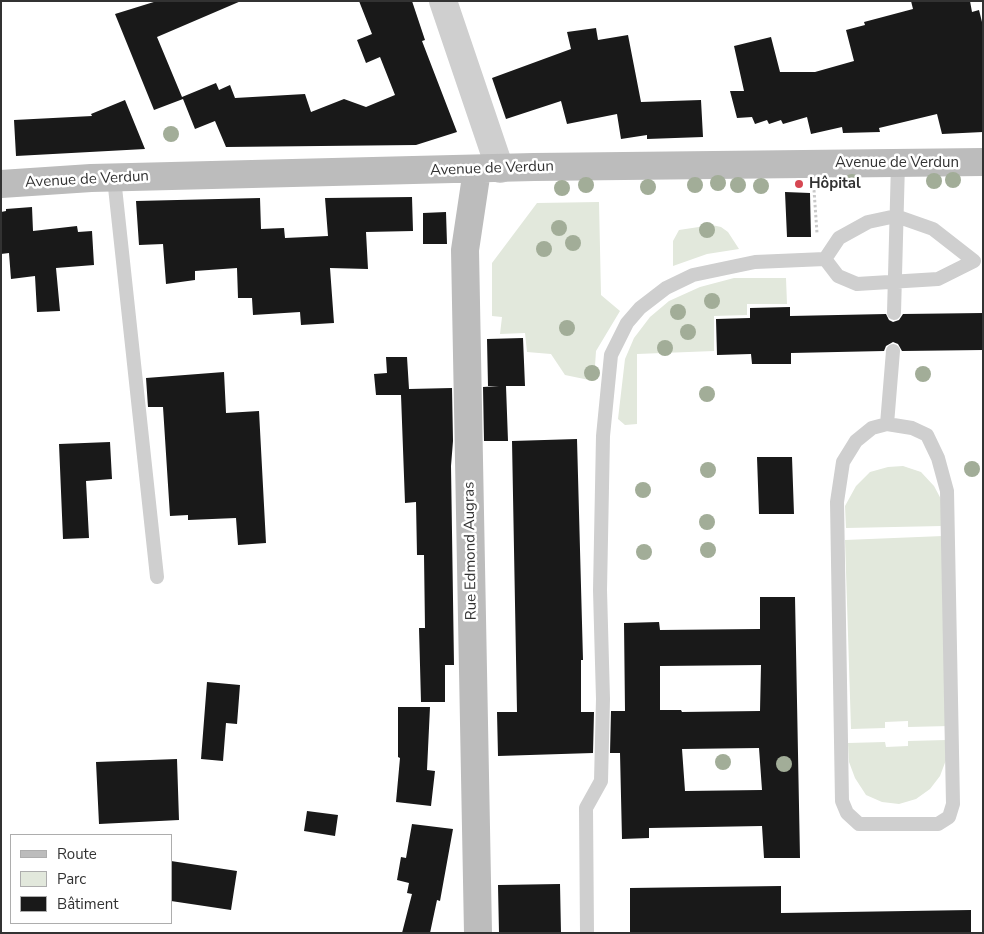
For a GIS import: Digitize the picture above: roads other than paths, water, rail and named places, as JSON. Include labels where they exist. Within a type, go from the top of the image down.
[{"type":"main road","name":"Avenue de Verdun","points":[[1,184],[114,178],[543,167],[983,162]]},
{"type":"main road","name":"Rue Edmond Augras","points":[[478,933],[465,250],[488,169]]},
{"type":"street","points":[[443,1],[488,169]]},
{"type":"lane","points":[[894,313],[898,163]]},
{"type":"lane","points":[[114,178],[157,577]]},
{"type":"lane","points":[[825,259],[839,238],[868,222],[896,216],[933,229],[978,262]]},
{"type":"lane","points":[[825,259],[838,276],[858,284],[938,279],[978,262]]},
{"type":"lane","points":[[587,933],[586,808],[601,780],[603,699],[600,590],[603,445],[611,356],[627,323],[640,308],[666,288],[694,275],[755,262],[825,259]]},
{"type":"lane","points":[[887,424],[893,351]]},
{"type":"lane","points":[[887,424],[912,428],[927,436],[938,458],[947,491],[953,804],[949,816],[938,824],[859,824],[847,813],[842,801],[837,502],[844,462],[856,441],[872,428],[887,424]]},
{"type":"place","name":"Hôpital","points":[[799,184]]}]
